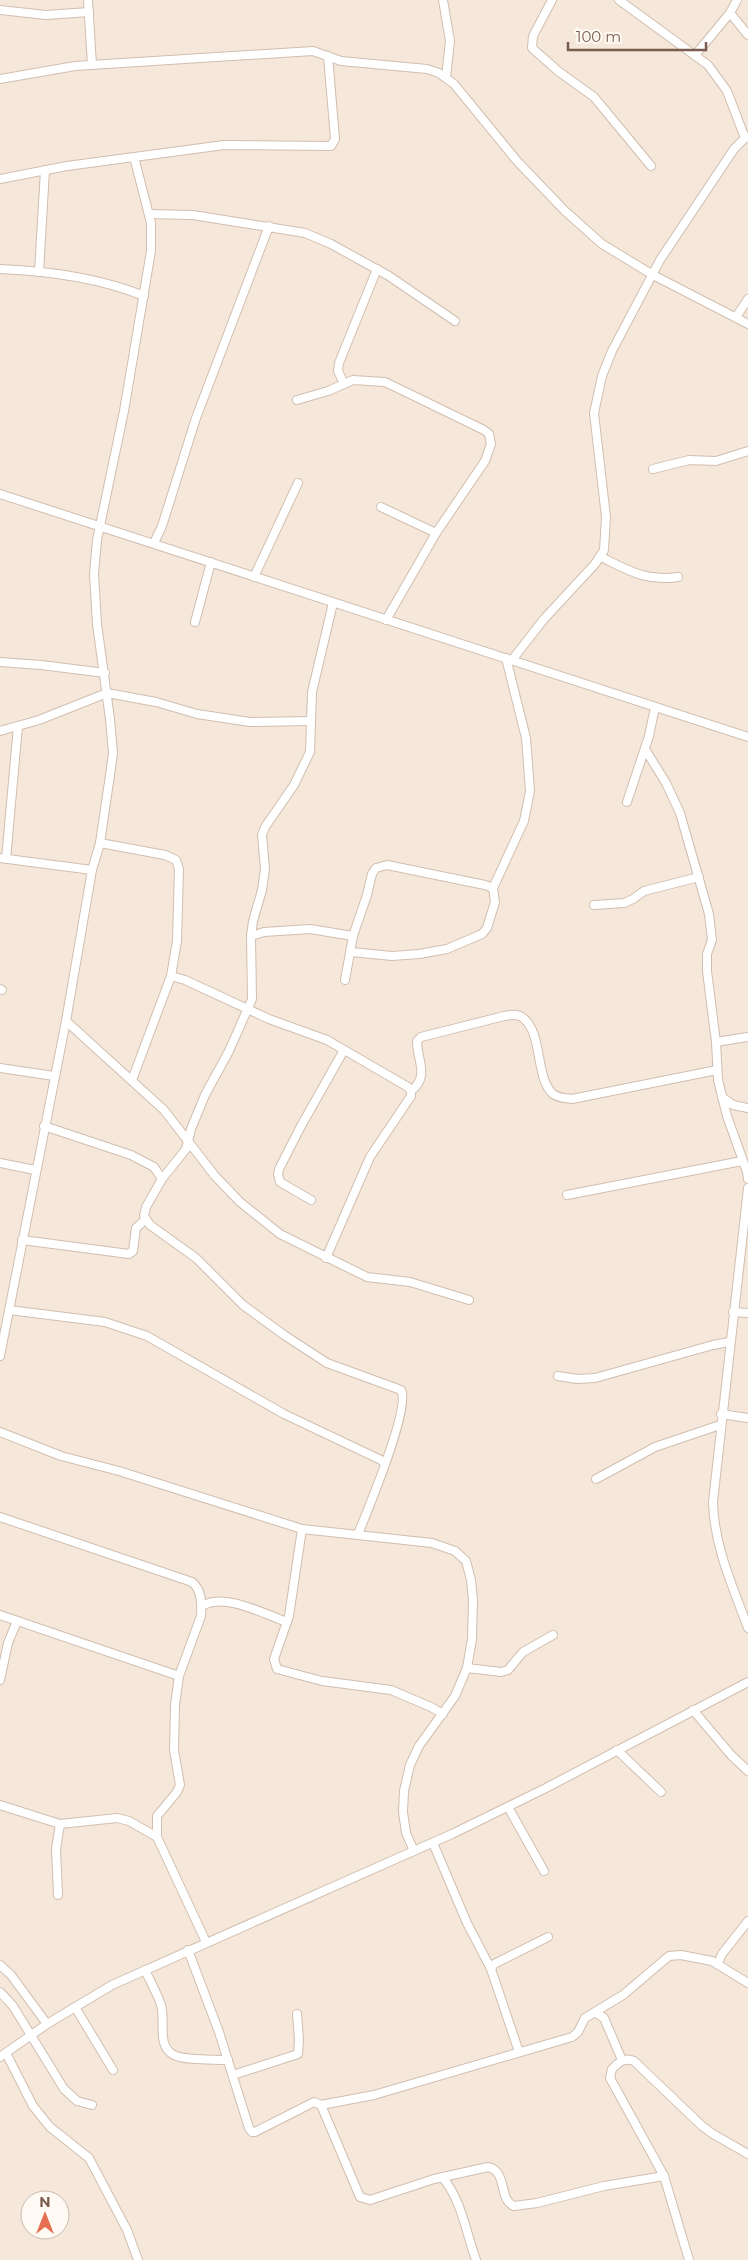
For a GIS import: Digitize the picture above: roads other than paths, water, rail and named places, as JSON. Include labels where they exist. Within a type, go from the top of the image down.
[{"type":"street","points":[[88,0],[92,65]]},
{"type":"street","points":[[443,0],[450,41],[446,77]]},
{"type":"street","points":[[552,0],[533,36],[532,48],[553,67],[594,97],[651,166]]},
{"type":"street","points":[[509,659],[601,557],[606,542],[606,517],[595,426],[596,401],[602,376],[612,351],[653,275],[724,164],[746,138],[718,76],[696,54],[619,0]]},
{"type":"street","points":[[696,54],[730,13],[737,0]]},
{"type":"street","points":[[0,10],[46,15],[89,12]]},
{"type":"street","points":[[730,13],[748,35]]},
{"type":"street","points":[[0,79],[92,65],[313,51],[341,61],[427,69],[446,77],[517,161],[565,211],[602,244],[653,275],[748,324]]},
{"type":"street","points":[[0,179],[45,170],[224,145],[331,146],[334,139],[328,56]]},
{"type":"street","points":[[0,1356],[35,1170],[66,1021],[92,870],[100,843],[113,752],[94,574],[99,526],[123,420],[152,238],[149,214],[134,157]]},
{"type":"street","points":[[39,272],[45,170]]},
{"type":"street","points":[[149,214],[193,215],[269,226],[314,236],[377,269],[455,321]]},
{"type":"street","points":[[154,543],[162,526],[196,418],[269,226]]},
{"type":"street","points":[[0,269],[39,272],[108,285],[144,296]]},
{"type":"street","points":[[344,384],[338,371],[339,363],[377,269]]},
{"type":"street","points":[[736,317],[748,299]]},
{"type":"street","points":[[297,400],[353,380],[384,382],[490,434],[491,444],[485,461],[436,533],[386,620]]},
{"type":"street","points":[[653,469],[690,460],[716,461],[748,451]]},
{"type":"street","points":[[254,577],[298,483]]},
{"type":"street","points":[[0,494],[748,737]]},
{"type":"street","points":[[381,507],[436,533]]},
{"type":"street","points":[[601,557],[640,575],[663,579],[678,577]]},
{"type":"street","points":[[195,622],[211,562]]},
{"type":"street","points":[[146,1220],[146,1207],[162,1179],[186,1149],[191,1129],[205,1095],[248,1010],[253,986],[251,936],[264,876],[262,835],[265,827],[294,785],[310,752],[312,692],[333,603]]},
{"type":"street","points":[[351,952],[392,956],[419,954],[447,949],[466,942],[482,934],[487,928],[495,902],[493,888],[524,821],[530,791],[526,738],[509,659]]},
{"type":"street","points":[[0,662],[105,673]]},
{"type":"street","points":[[0,731],[39,720],[107,693],[156,702],[197,714],[250,722],[311,721]]},
{"type":"street","points":[[627,802],[645,748],[655,707]]},
{"type":"street","points":[[18,726],[3,859],[92,870]]},
{"type":"street","points":[[645,748],[666,783],[680,813],[708,914],[712,940],[707,954],[707,972],[716,1042],[717,1070],[722,1097],[748,1179]]},
{"type":"street","points":[[100,843],[165,855],[176,860],[179,869],[177,941],[171,976],[132,1080]]},
{"type":"street","points":[[345,980],[353,936],[372,874],[376,868],[387,865],[493,888]]},
{"type":"street","points":[[594,906],[624,903],[644,891],[699,877]]},
{"type":"street","points":[[251,936],[264,932],[310,930],[353,936]]},
{"type":"street","points":[[171,976],[184,980],[248,1010],[327,1040],[408,1086],[411,1091],[411,1096],[370,1157],[326,1258]]},
{"type":"street","points":[[411,1091],[420,1083],[422,1078],[418,1048],[420,1037],[504,1016],[516,1015],[523,1017],[530,1027],[546,1082],[551,1093],[558,1097],[572,1099],[717,1070]]},
{"type":"street","points":[[66,1021],[164,1110],[215,1176],[246,1208],[280,1234],[367,1277],[410,1282],[469,1300]]},
{"type":"street","points":[[716,1042],[748,1037]]},
{"type":"street","points":[[311,1200],[280,1182],[279,1169],[344,1050]]},
{"type":"street","points":[[0,1068],[54,1076]]},
{"type":"street","points":[[722,1097],[733,1105],[748,1108]]},
{"type":"street","points":[[44,1126],[132,1154],[154,1168],[162,1179]]},
{"type":"street","points":[[567,1195],[742,1161]]},
{"type":"street","points":[[0,1163],[35,1170]]},
{"type":"street","points":[[748,1188],[747,1223],[729,1342],[713,1516],[722,1558],[748,1628]]},
{"type":"street","points":[[22,1240],[129,1254],[132,1251],[136,1228],[146,1220]]},
{"type":"street","points":[[146,1220],[196,1258],[243,1305],[284,1335],[327,1362],[400,1390],[402,1398],[394,1439],[384,1464],[383,1475],[358,1534]]},
{"type":"street","points":[[9,1310],[105,1322],[147,1336],[284,1414],[381,1460],[384,1464]]},
{"type":"street","points":[[733,1312],[748,1313]]},
{"type":"street","points":[[558,1376],[577,1379],[595,1378],[729,1342]]},
{"type":"street","points":[[722,1414],[748,1418]]},
{"type":"street","points":[[596,1480],[655,1447],[720,1425]]},
{"type":"street","points":[[0,1432],[60,1456],[119,1471],[302,1529],[432,1543],[455,1551],[466,1561],[472,1580],[473,1600],[472,1639],[467,1668],[455,1696],[419,1746],[410,1765],[404,1791],[403,1812],[406,1833],[414,1851]]},
{"type":"street","points":[[0,1516],[192,1582],[200,1592],[201,1616],[180,1676],[175,1705],[174,1750],[180,1785],[178,1792],[161,1809],[156,1821],[157,1837],[206,1942]]},
{"type":"street","points":[[302,1529],[287,1622],[274,1660],[275,1667],[281,1672],[322,1681],[391,1690],[443,1714]]},
{"type":"street","points":[[202,1606],[222,1600],[287,1622]]},
{"type":"street","points":[[0,1615],[180,1676]]},
{"type":"street","points":[[0,1680],[8,1643],[17,1621]]},
{"type":"street","points":[[467,1668],[501,1672],[508,1670],[523,1652],[553,1634]]},
{"type":"street","points":[[138,2260],[127,2230],[89,2158],[50,2127],[33,2106],[3,2055],[47,2024],[112,1985],[433,1843],[508,1807],[748,1682]]},
{"type":"street","points":[[694,1710],[731,1755],[748,1770]]},
{"type":"street","points":[[617,1750],[661,1792]]},
{"type":"street","points":[[0,1805],[60,1824],[117,1818],[129,1820],[157,1837]]},
{"type":"street","points":[[508,1807],[544,1871]]},
{"type":"street","points":[[141,1826],[156,1821]]},
{"type":"street","points":[[58,1895],[56,1849],[60,1824]]},
{"type":"street","points":[[433,1843],[467,1923],[491,1969],[519,2052]]},
{"type":"street","points":[[718,1963],[748,1921]]},
{"type":"street","points":[[491,1969],[500,1960],[548,1937]]},
{"type":"street","points":[[188,1950],[252,2132],[259,2132],[314,2102],[321,2105],[374,2095],[572,2037],[578,2032],[585,2018],[623,1995],[669,1956],[681,1955],[718,1963],[748,1983]]},
{"type":"street","points":[[0,1965],[11,1975],[47,2024]]},
{"type":"street","points":[[145,1970],[161,2005],[162,2034],[165,2044],[172,2054],[180,2057],[228,2060]]},
{"type":"street","points":[[0,1992],[13,2006],[68,2093],[77,2101],[92,2104]]},
{"type":"street","points":[[75,2007],[113,2070]]},
{"type":"street","points":[[596,2013],[604,2018],[622,2060]]},
{"type":"street","points":[[233,2075],[298,2054],[297,2014]]},
{"type":"street","points":[[689,2260],[664,2176],[610,2078],[612,2069],[622,2060],[634,2061],[713,2134],[748,2154]]},
{"type":"street","points":[[321,2105],[360,2197],[370,2200],[434,2179],[488,2168],[494,2168],[498,2172],[508,2202],[514,2206],[537,2203],[604,2186],[664,2176]]},
{"type":"street","points":[[443,2178],[468,2230],[476,2260]]}]
